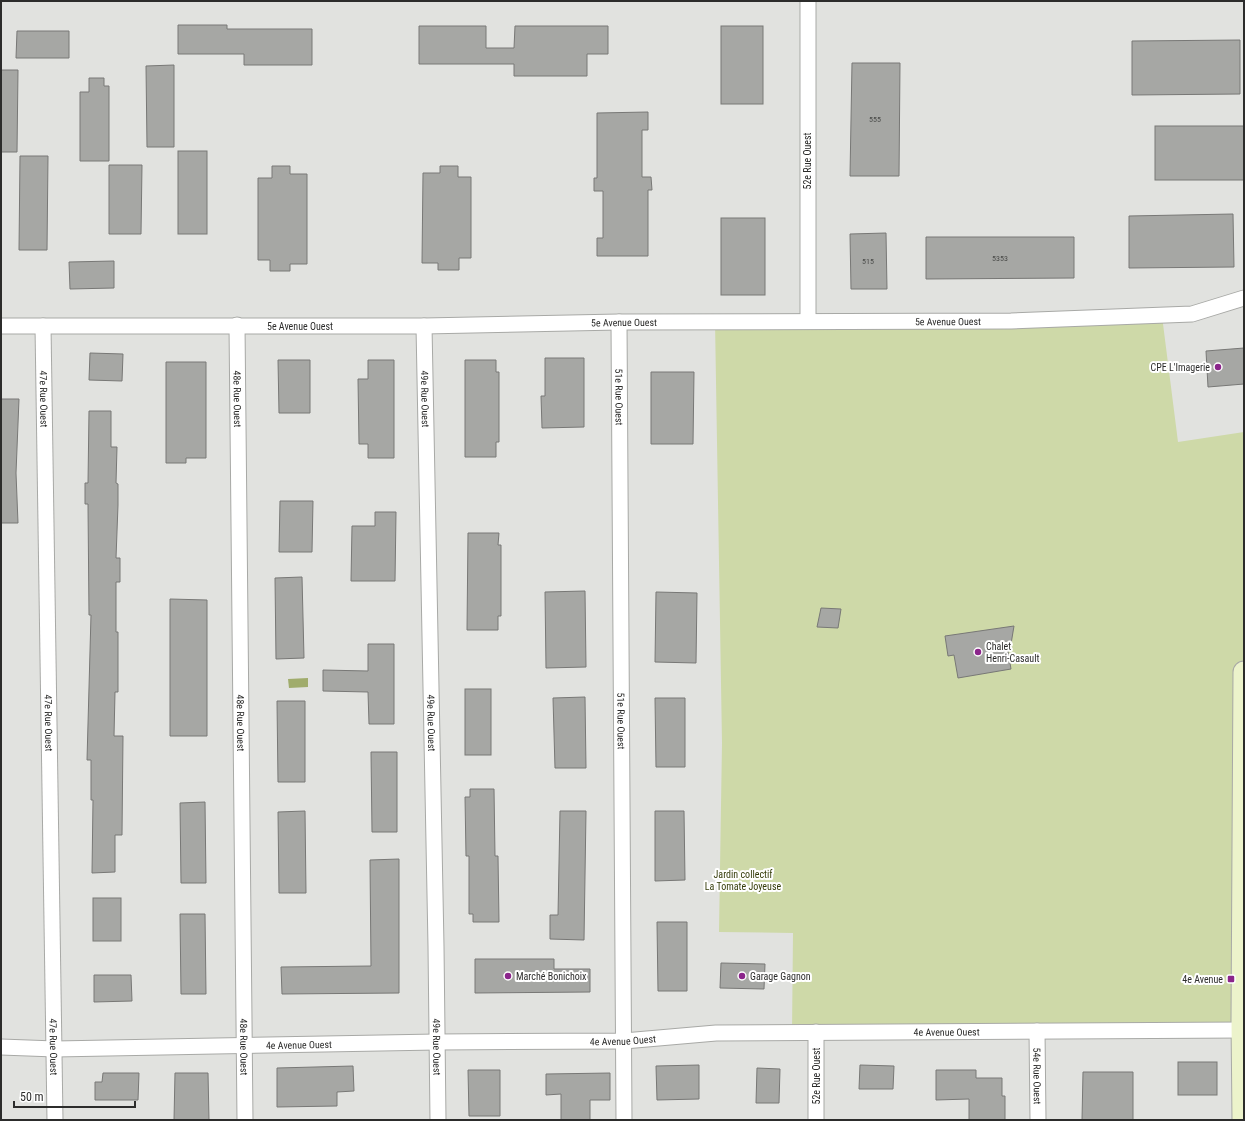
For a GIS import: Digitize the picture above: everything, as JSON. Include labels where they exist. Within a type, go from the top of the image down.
[{"type":"street","name":"52e Rue Ouest","points":[[808,1],[808,321]]},
{"type":"street","name":"5e Avenue Ouest","points":[[1,326],[424,326],[619,322],[1011,321],[1192,314],[1244,298]]},
{"type":"street","name":"51e Rue Ouest","points":[[619,322],[624,1120]]},
{"type":"street","name":"48e Rue Ouest","points":[[237,325],[245,1120]]},
{"type":"street","name":"47e Rue Ouest","points":[[43,326],[55,1120]]},
{"type":"street","name":"49e Rue Ouest","points":[[424,326],[438,1120]]},
{"type":"street","points":[[1243,1120],[1244,672]]},
{"type":"street","name":"4e Avenue Ouest","points":[[1,1046],[55,1049],[244,1047],[437,1042],[624,1041],[716,1033],[1243,1030]]},
{"type":"street","name":"54e Rue Ouest","points":[[1037,1031],[1038,1120]]},
{"type":"street","name":"52e Rue Ouest","points":[[816,1032],[816,1120]]},
{"type":"green space","name":"Jardin collectif La Tomate Joyeuse","points":[[1162,316],[1178,442],[1244,432],[1242,1030],[792,1033],[793,933],[719,932],[722,743],[715,321]]},
{"type":"shaded area","points":[[308,678],[308,687],[289,688],[288,679]]},
{"type":"building","points":[[178,25],[227,25],[227,29],[312,29],[312,65],[244,65],[244,54],[178,54]]},
{"type":"building","points":[[419,26],[486,26],[486,48],[514,48],[515,26],[608,26],[608,54],[587,54],[587,76],[514,76],[514,64],[419,64]]},
{"type":"building","points":[[721,26],[763,26],[763,104],[721,104]]},
{"type":"building","points":[[17,31],[69,31],[69,58],[16,58]]},
{"type":"building","points":[[1240,40],[1240,94],[1132,95],[1132,41]]},
{"type":"building","points":[[852,63],[900,63],[899,176],[850,176]]},
{"type":"building","points":[[174,65],[174,147],[147,147],[146,66]]},
{"type":"building","points":[[1,70],[18,70],[17,152],[1,152]]},
{"type":"building","points":[[89,78],[104,78],[104,86],[109,86],[109,161],[80,161],[80,92],[89,92]]},
{"type":"building","points":[[648,112],[648,130],[642,130],[642,177],[651,177],[652,190],[648,190],[648,256],[597,256],[597,238],[603,238],[603,191],[594,191],[594,178],[597,178],[597,113]]},
{"type":"building","points":[[1155,126],[1244,126],[1244,180],[1155,180]]},
{"type":"building","points":[[178,151],[207,151],[207,234],[178,234]]},
{"type":"building","points":[[20,156],[48,156],[47,250],[19,250]]},
{"type":"building","points":[[109,165],[142,165],[141,234],[109,234]]},
{"type":"building","points":[[272,166],[290,166],[290,174],[307,174],[307,264],[290,264],[290,271],[270,271],[270,260],[258,260],[258,178],[272,178]]},
{"type":"building","points":[[440,166],[458,166],[458,177],[471,177],[471,258],[459,258],[459,270],[438,270],[438,263],[422,263],[423,173],[440,173]]},
{"type":"building","points":[[1233,214],[1234,267],[1129,268],[1129,216]]},
{"type":"building","points":[[721,218],[765,218],[765,295],[721,295]]},
{"type":"building","points":[[886,233],[887,289],[851,289],[850,234]]},
{"type":"building","points":[[926,237],[1074,237],[1074,278],[926,279]]},
{"type":"building","points":[[114,261],[114,288],[70,289],[69,262]]},
{"type":"building","points":[[1244,348],[1244,384],[1208,387],[1206,351]]},
{"type":"building","points":[[90,353],[123,354],[122,381],[89,380]]},
{"type":"building","points":[[545,358],[584,358],[584,427],[542,428],[541,396],[545,396]]},
{"type":"building","points":[[278,360],[310,360],[310,413],[279,413]]},
{"type":"building","points":[[368,360],[394,360],[394,458],[368,458],[368,444],[359,444],[358,379],[368,379]]},
{"type":"building","points":[[465,360],[496,360],[496,372],[499,372],[499,442],[496,442],[496,457],[465,457]]},
{"type":"building","points":[[166,362],[206,362],[206,458],[186,458],[186,463],[166,463]]},
{"type":"building","points":[[651,372],[694,372],[693,444],[651,444]]},
{"type":"building","points":[[1,399],[19,399],[16,473],[18,523],[1,523]]},
{"type":"building","points":[[89,411],[111,411],[111,447],[117,447],[116,483],[118,484],[118,505],[116,558],[120,558],[120,582],[116,582],[118,692],[115,692],[114,736],[123,736],[122,835],[115,835],[115,872],[92,873],[93,800],[91,800],[91,760],[87,760],[91,615],[89,615],[88,504],[85,504],[85,483],[88,483]]},
{"type":"building","points":[[280,501],[313,501],[312,552],[279,552]]},
{"type":"building","points":[[375,512],[396,512],[395,581],[351,581],[352,526],[375,526]]},
{"type":"building","points":[[468,533],[499,533],[498,545],[501,545],[501,616],[498,616],[498,630],[467,630]]},
{"type":"building","points":[[302,577],[304,658],[276,659],[275,578]]},
{"type":"building","points":[[585,591],[586,667],[546,668],[545,592]]},
{"type":"building","points":[[656,592],[697,593],[696,663],[655,662]]},
{"type":"building","points":[[170,599],[207,600],[207,736],[170,736]]},
{"type":"building","points":[[821,608],[841,609],[838,628],[817,627]]},
{"type":"building","name":"Chalet Henri-Casault","points":[[1014,626],[1011,644],[1007,645],[1011,669],[958,678],[954,655],[948,656],[945,636]]},
{"type":"building","points":[[368,644],[394,644],[394,724],[369,724],[368,692],[323,691],[323,670],[368,671]]},
{"type":"building","points":[[465,689],[491,689],[491,755],[465,755]]},
{"type":"building","points":[[585,697],[586,768],[555,768],[553,698]]},
{"type":"building","points":[[655,698],[685,698],[685,767],[656,767]]},
{"type":"building","points":[[277,701],[305,701],[305,782],[278,782]]},
{"type":"building","points":[[371,752],[397,752],[397,832],[372,832]]},
{"type":"building","points":[[470,789],[494,789],[495,856],[498,856],[499,922],[473,922],[473,914],[469,914],[469,856],[466,856],[465,797],[470,797]]},
{"type":"building","points":[[205,802],[206,883],[181,883],[180,803]]},
{"type":"building","points":[[305,811],[306,893],[279,893],[278,812]]},
{"type":"building","points":[[560,811],[586,811],[584,940],[550,939],[550,915],[558,915]]},
{"type":"building","points":[[655,811],[684,811],[685,880],[655,881]]},
{"type":"building","points":[[399,859],[399,993],[282,994],[281,967],[371,966],[370,860]]},
{"type":"building","points":[[93,898],[121,898],[121,941],[93,941]]},
{"type":"building","points":[[180,914],[205,914],[206,994],[181,994]]},
{"type":"building","points":[[657,922],[687,922],[687,991],[658,991]]},
{"type":"building","points":[[475,959],[554,959],[554,969],[590,969],[590,992],[475,993]]},
{"type":"building","points":[[721,963],[765,964],[764,989],[720,988]]},
{"type":"building","points":[[94,975],[131,975],[132,1001],[94,1002]]},
{"type":"building","points":[[1178,1062],[1217,1062],[1217,1095],[1178,1095]]},
{"type":"building","points":[[699,1065],[699,1099],[657,1100],[656,1066]]},
{"type":"building","points":[[860,1065],[894,1066],[893,1089],[859,1089]]},
{"type":"building","points":[[353,1066],[354,1091],[337,1092],[337,1106],[277,1107],[277,1068]]},
{"type":"building","points":[[757,1068],[780,1069],[779,1103],[756,1103]]},
{"type":"building","points":[[468,1070],[500,1070],[500,1116],[469,1116]]},
{"type":"building","points":[[936,1070],[976,1070],[976,1078],[1002,1078],[1002,1096],[1005,1096],[1005,1120],[969,1120],[969,1099],[936,1100]]},
{"type":"building","points":[[1083,1072],[1133,1072],[1133,1120],[1082,1120]]},
{"type":"building","points":[[103,1073],[139,1073],[138,1100],[95,1100],[95,1082],[102,1082]]},
{"type":"building","points":[[175,1073],[208,1073],[209,1120],[174,1120]]},
{"type":"building","points":[[610,1073],[610,1100],[590,1100],[590,1120],[561,1120],[561,1094],[546,1095],[546,1074]]},
{"type":"place","name":"CPE L'Imagerie","points":[[1218,367]]},
{"type":"place","name":"Chalet Henri-Casault","points":[[978,652]]},
{"type":"place","name":"Marché Bonichoix","points":[[508,976]]},
{"type":"place","name":"Garage Gagnon","points":[[742,976]]},
{"type":"place","name":"4e Avenue","points":[[1231,979]]}]
